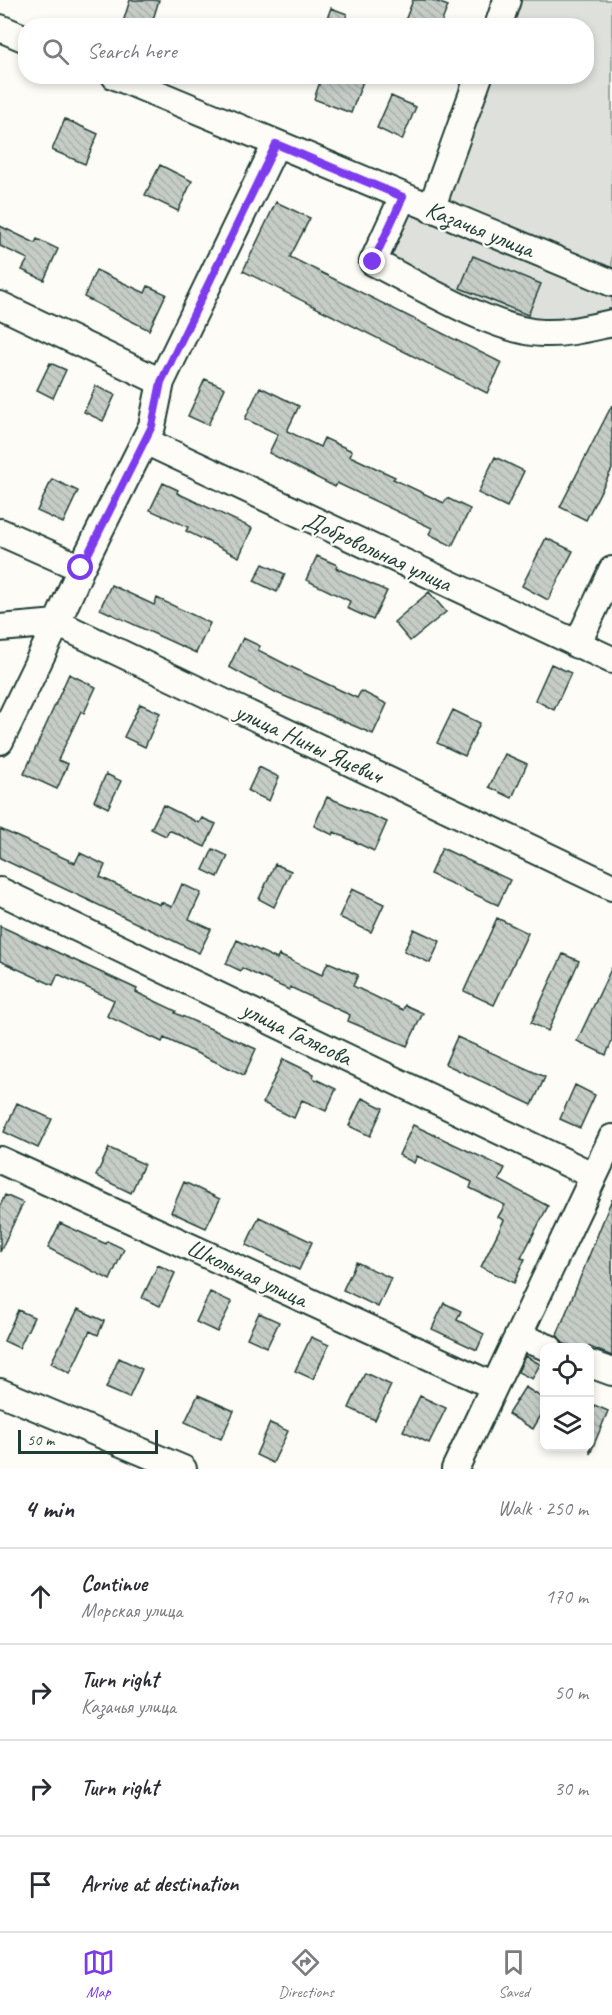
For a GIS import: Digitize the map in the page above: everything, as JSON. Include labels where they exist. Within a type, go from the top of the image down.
[{"type":"street","points":[[501,18],[507,0]]},
{"type":"street","points":[[0,28],[18,36]]},
{"type":"street","name":"Казачья улица","points":[[134,84],[431,209],[612,282]]},
{"type":"street","points":[[431,209],[476,84]]},
{"type":"street","points":[[0,741],[81,568],[152,426],[161,382],[276,144]]},
{"type":"street","points":[[403,197],[373,262],[507,326],[542,333],[575,332],[612,323]]},
{"type":"street","points":[[0,305],[161,382]]},
{"type":"street","name":"Добровольная улица","points":[[145,441],[612,660]]},
{"type":"street","points":[[0,531],[81,568]]},
{"type":"street","points":[[578,645],[612,570]]},
{"type":"street","points":[[0,628],[57,623]]},
{"type":"street","name":"улица Нины Яцевич","points":[[57,623],[612,887]]},
{"type":"street","name":"улица Галясова","points":[[0,891],[594,1176]]},
{"type":"street","points":[[455,1469],[612,1138]]},
{"type":"street","name":"Школьная улица","points":[[0,1160],[494,1386]]},
{"type":"street","points":[[518,1336],[540,1344]]},
{"type":"street","points":[[594,1365],[612,1372]]},
{"type":"street","points":[[0,1392],[183,1469]]},
{"type":"shaded area","points":[[519,0],[612,0],[612,274],[450,206],[446,193],[487,84],[594,84],[594,18],[512,18]]},
{"type":"shaded area","points":[[404,210],[612,293],[612,317],[578,327],[510,321],[383,255]]},
{"type":"building","points":[[130,0],[159,0],[153,18],[124,18]]},
{"type":"building","points":[[413,0],[432,0],[448,6],[443,18],[406,18]]},
{"type":"building","points":[[331,8],[347,14],[346,18],[327,18]]},
{"type":"building","points":[[319,84],[362,84],[351,113],[314,99]]},
{"type":"building","points":[[391,96],[416,107],[402,140],[377,128]]},
{"type":"building","points":[[65,119],[98,134],[85,164],[52,150]]},
{"type":"building","points":[[160,165],[192,181],[178,211],[145,195]]},
{"type":"building","points":[[276,202],[310,218],[290,257],[502,363],[487,393],[243,271]]},
{"type":"building","points":[[0,226],[35,243],[37,239],[58,249],[44,280],[22,270],[28,259],[0,246]]},
{"type":"building","points":[[473,256],[541,284],[528,315],[460,288]]},
{"type":"building","points":[[96,270],[145,293],[148,286],[166,294],[149,330],[84,297]]},
{"type":"building","points":[[50,363],[66,370],[53,398],[37,390]]},
{"type":"building","points":[[205,379],[225,388],[208,425],[188,416]]},
{"type":"building","points":[[96,386],[115,395],[103,421],[84,412]]},
{"type":"building","points":[[260,387],[299,406],[287,431],[320,447],[324,438],[352,451],[350,456],[395,477],[393,479],[444,503],[447,498],[470,509],[452,546],[429,534],[432,528],[337,483],[335,487],[269,453],[278,434],[245,419]]},
{"type":"building","points":[[612,405],[612,469],[586,520],[560,507]]},
{"type":"building","points":[[495,457],[524,471],[507,507],[478,493]]},
{"type":"building","points":[[52,479],[78,491],[63,523],[37,511]]},
{"type":"building","points":[[163,483],[178,490],[177,493],[252,528],[239,557],[186,531],[188,527],[150,510]]},
{"type":"building","points":[[546,538],[573,551],[548,600],[522,586]]},
{"type":"building","points":[[317,556],[337,565],[336,568],[387,591],[373,620],[347,608],[350,601],[306,580]]},
{"type":"building","points":[[263,564],[285,574],[277,592],[254,581]]},
{"type":"building","points":[[111,585],[154,605],[157,598],[210,623],[196,653],[100,609]]},
{"type":"building","points":[[429,592],[446,612],[410,641],[394,622]]},
{"type":"building","points":[[243,638],[260,646],[258,650],[357,698],[361,691],[387,704],[373,734],[277,693],[229,667]]},
{"type":"building","points":[[551,664],[571,673],[554,710],[535,700]]},
{"type":"building","points":[[69,674],[96,687],[84,713],[81,711],[58,760],[68,764],[57,789],[24,774]]},
{"type":"building","points":[[140,704],[160,713],[145,747],[124,737]]},
{"type":"building","points":[[453,710],[480,723],[465,756],[437,743]]},
{"type":"building","points":[[505,754],[527,764],[512,798],[489,787]]},
{"type":"building","points":[[259,767],[279,777],[269,801],[248,791]]},
{"type":"building","points":[[106,774],[121,781],[108,808],[94,801]]},
{"type":"building","points":[[327,797],[387,822],[374,851],[334,832],[333,835],[314,826]]},
{"type":"building","points":[[163,805],[199,823],[202,818],[216,824],[205,847],[169,830],[166,836],[151,829]]},
{"type":"building","points":[[0,829],[75,863],[80,853],[105,865],[100,877],[160,905],[161,902],[172,907],[182,884],[201,893],[189,919],[211,929],[199,953],[0,858]]},
{"type":"building","points":[[442,848],[510,880],[498,905],[430,874]]},
{"type":"building","points":[[213,849],[228,856],[218,877],[203,870]]},
{"type":"building","points":[[275,864],[291,871],[274,907],[259,899]]},
{"type":"building","points":[[352,889],[384,904],[371,932],[339,917]]},
{"type":"building","points":[[497,918],[528,933],[494,1005],[464,991]]},
{"type":"building","points":[[0,926],[137,989],[136,992],[176,1011],[175,1013],[256,1049],[244,1075],[164,1038],[162,1042],[107,1016],[114,1000],[58,974],[53,985],[0,961]]},
{"type":"building","points":[[414,929],[440,941],[430,963],[404,951]]},
{"type":"building","points":[[237,940],[277,959],[279,955],[322,975],[328,962],[358,975],[353,986],[403,1010],[405,1005],[423,1013],[407,1046],[348,1021],[350,1015],[290,987],[289,990],[242,968],[241,971],[226,964]]},
{"type":"building","points":[[563,954],[579,961],[548,1031],[531,1023]]},
{"type":"building","points":[[612,967],[612,1041],[606,1055],[577,1041]]},
{"type":"building","points":[[457,1037],[545,1077],[532,1105],[445,1064]]},
{"type":"building","points":[[283,1059],[314,1074],[313,1078],[336,1089],[326,1111],[302,1100],[294,1118],[263,1103]]},
{"type":"building","points":[[575,1085],[595,1095],[580,1128],[560,1119]]},
{"type":"building","points":[[362,1098],[383,1108],[370,1136],[349,1126]]},
{"type":"building","points":[[17,1103],[52,1119],[38,1148],[4,1132]]},
{"type":"building","points":[[413,1125],[505,1168],[499,1180],[548,1206],[521,1258],[525,1259],[514,1283],[481,1267],[504,1220],[498,1217],[505,1205],[470,1188],[472,1182],[417,1156],[414,1163],[399,1155]]},
{"type":"building","points":[[109,1148],[144,1164],[131,1193],[96,1176]]},
{"type":"building","points":[[184,1182],[220,1199],[206,1228],[171,1212]]},
{"type":"building","points":[[5,1195],[23,1203],[0,1252],[0,1206]]},
{"type":"building","points":[[612,1199],[612,1356],[594,1349],[594,1343],[563,1343],[557,1335]]},
{"type":"building","points":[[259,1217],[312,1242],[299,1270],[246,1245]]},
{"type":"building","points":[[60,1223],[106,1244],[107,1241],[124,1249],[110,1280],[48,1248]]},
{"type":"building","points":[[356,1262],[391,1278],[378,1307],[343,1290]]},
{"type":"building","points":[[158,1265],[175,1273],[160,1306],[142,1298]]},
{"type":"building","points":[[210,1292],[232,1302],[217,1332],[196,1322]]},
{"type":"building","points":[[444,1303],[461,1311],[457,1320],[484,1334],[477,1350],[432,1329]]},
{"type":"building","points":[[78,1309],[104,1321],[98,1335],[90,1331],[70,1373],[51,1363]]},
{"type":"building","points":[[18,1310],[34,1317],[19,1348],[4,1341]]},
{"type":"building","points":[[259,1313],[279,1322],[267,1347],[247,1338]]},
{"type":"building","points":[[311,1337],[329,1345],[313,1379],[295,1371]]},
{"type":"building","points":[[525,1356],[540,1364],[532,1379],[518,1372]]},
{"type":"building","points":[[119,1358],[142,1369],[129,1398],[106,1388]]},
{"type":"building","points":[[365,1373],[391,1385],[375,1420],[349,1408]]},
{"type":"building","points":[[525,1387],[540,1396],[540,1417],[533,1429],[508,1414]]},
{"type":"building","points":[[198,1395],[234,1411],[221,1439],[185,1422]]},
{"type":"building","points":[[420,1396],[446,1408],[429,1443],[403,1431]]},
{"type":"building","points":[[594,1405],[608,1411],[594,1444]]},
{"type":"building","points":[[270,1423],[288,1431],[273,1463],[256,1455]]},
{"type":"route","points":[[81,568],[152,426],[161,382],[276,144],[403,197],[373,262]]}]
